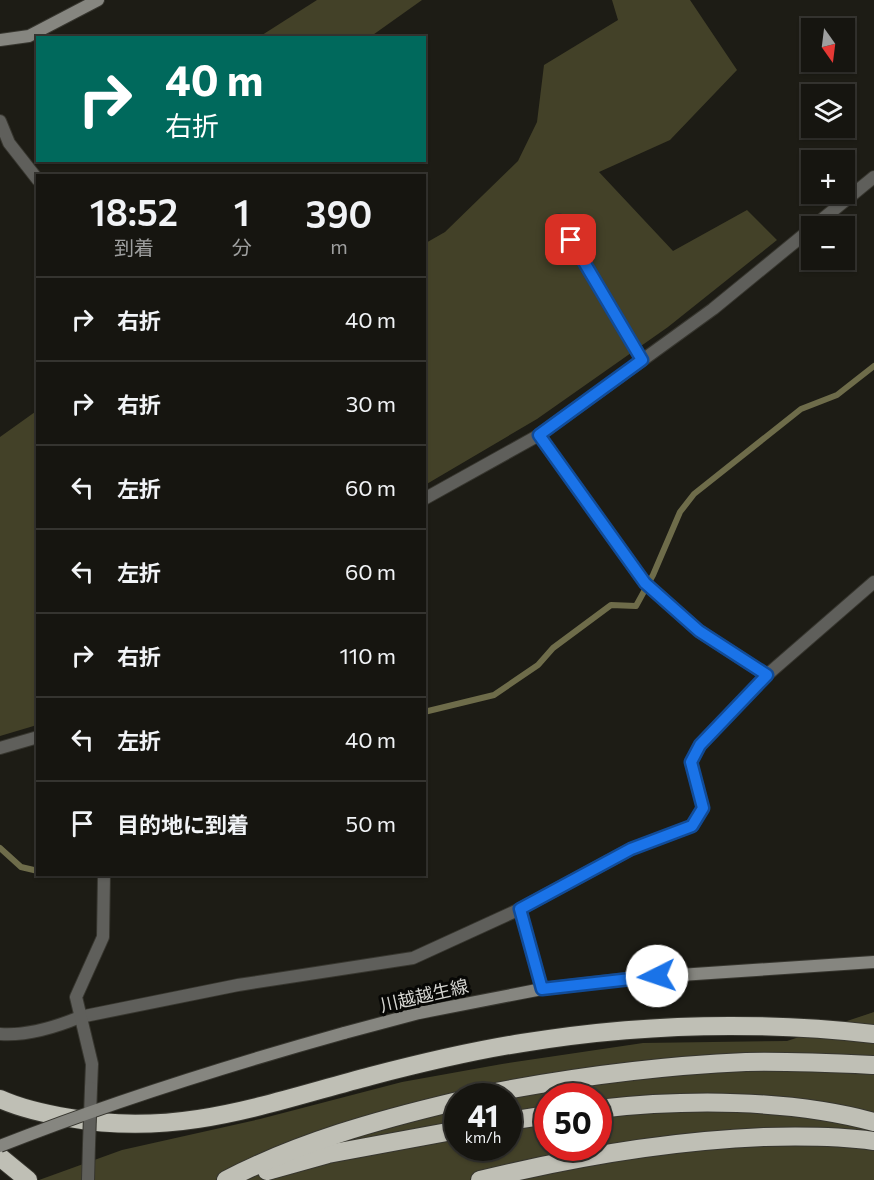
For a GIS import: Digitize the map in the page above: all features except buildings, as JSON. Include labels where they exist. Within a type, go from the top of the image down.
[{"type":"highway","points":[[0,1099],[52,1115],[98,1123],[139,1125],[185,1122],[235,1113],[446,1058],[522,1043],[604,1032],[738,1026],[874,1034]]},
{"type":"highway","points":[[522,1088],[600,1074],[681,1066],[778,1062],[874,1065]]},
{"type":"highway","points":[[612,1107],[693,1102],[756,1105],[812,1111],[874,1122]]},
{"type":"highway","points":[[226,1180],[297,1147],[400,1115],[444,1104]]},
{"type":"highway","points":[[240,1180],[284,1165],[328,1154],[444,1133]]},
{"type":"highway","points":[[480,1180],[599,1154],[669,1144],[736,1138],[798,1136],[874,1141]]},
{"type":"highway","points":[[0,1157],[28,1180]]},
{"type":"main road","points":[[0,40],[29,36],[98,0]]},
{"type":"main road","name":"川越越生線","points":[[0,1146],[100,1107],[171,1083],[419,1013],[542,989],[634,978],[874,962]]},
{"type":"street","points":[[0,121],[9,143],[36,177]]},
{"type":"street","points":[[826,216],[874,177]]},
{"type":"street","points":[[559,220],[642,360]]},
{"type":"street","points":[[426,498],[539,435],[713,309],[801,237]]},
{"type":"street","points":[[539,435],[645,583],[699,631],[767,675]]},
{"type":"street","points":[[0,1034],[14,1035],[66,1023],[80,1017],[238,985],[413,958],[520,909],[631,849],[692,826],[703,808],[691,762],[700,745],[767,675],[874,582]]},
{"type":"street","points":[[0,748],[36,738]]},
{"type":"street","points":[[88,1179],[92,1064],[76,997],[103,938],[104,876]]},
{"type":"street","points":[[520,909],[542,989]]},
{"type":"shaded area","points":[[317,0],[422,0],[371,36],[261,36]]},
{"type":"shaded area","points":[[612,0],[690,0],[737,70],[670,140],[599,172],[673,251],[747,210],[777,240],[668,327],[537,419],[426,484],[426,243],[445,232],[518,161],[537,122],[544,65],[618,20]]},
{"type":"shaded area","points":[[36,412],[36,725],[0,736],[0,437]]},
{"type":"shaded area","points":[[874,1012],[874,1180],[39,1180],[122,1150],[260,1119],[402,1082],[643,1043],[787,1041]]},
{"type":"waterway","points":[[426,712],[494,695],[538,665],[553,648],[611,605],[636,606],[653,575],[680,512],[694,494],[801,409],[837,395],[874,366]]},
{"type":"waterway","points":[[0,848],[21,867],[36,871]]},
{"type":"route","points":[[571,240],[642,360],[539,435],[645,583],[699,631],[767,675],[700,745],[691,762],[703,808],[692,826],[631,849],[520,909],[542,989],[657,976]]}]
